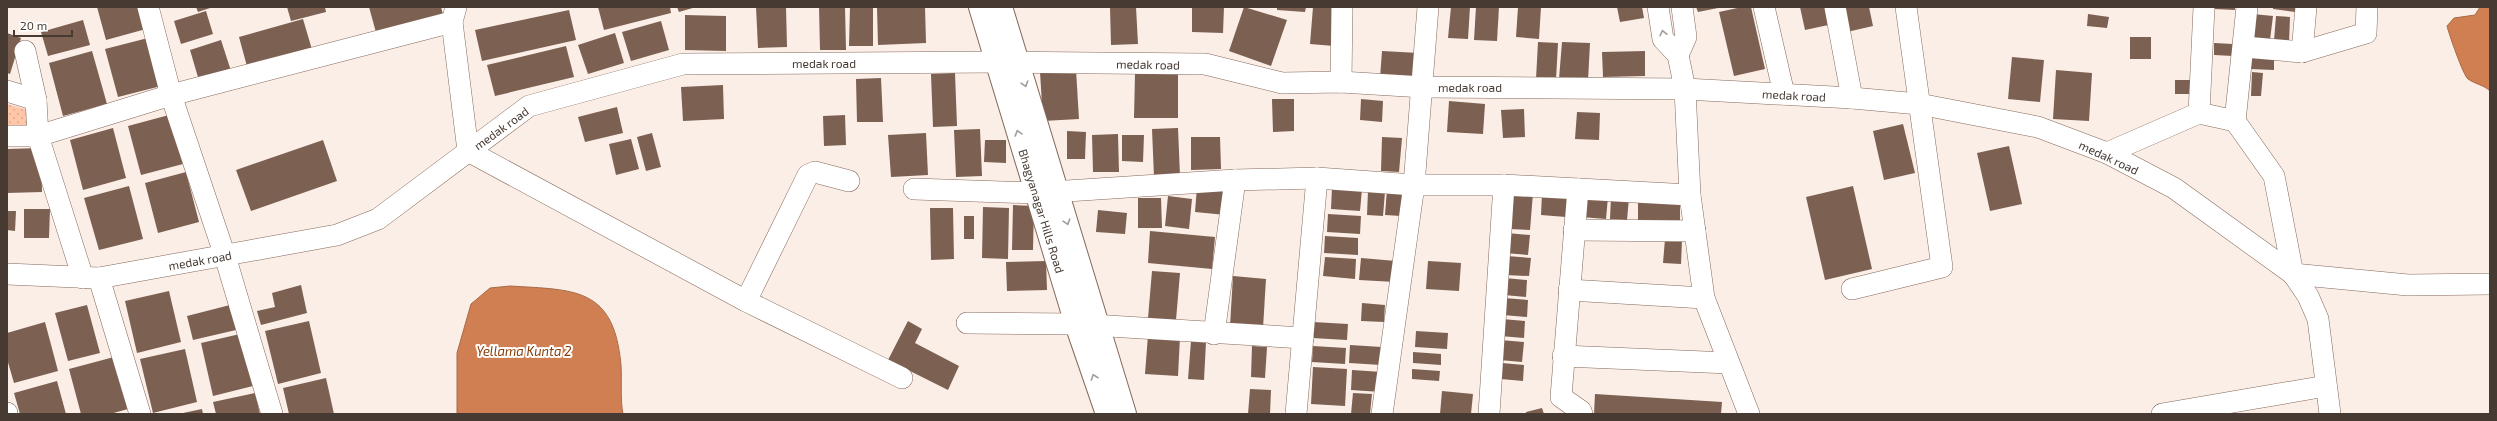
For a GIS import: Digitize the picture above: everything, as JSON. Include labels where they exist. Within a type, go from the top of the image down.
[{"type":"main road","name":"Bhagyanagar Hills Road","points":[[980,7],[1008,62]]},
{"type":"main road","name":"Bhagyanagar Hills Road","points":[[1001,7],[1008,62],[1047,192],[1076,324],[1107,414]]},
{"type":"main road","name":"Bhagyanagar Hills Road","points":[[1047,192],[1099,326],[1125,414]]},
{"type":"street","points":[[148,7],[171,95],[224,256],[272,414]]},
{"type":"street","points":[[1341,82],[1342,7]]},
{"type":"street","points":[[1382,414],[1414,185],[1428,7]]},
{"type":"street","points":[[1658,7],[1663,39],[1678,55],[1685,89],[1690,195],[1704,298],[1749,414]]},
{"type":"street","points":[[1678,55],[1686,37],[1682,7]]},
{"type":"street","points":[[1764,7],[1784,94]]},
{"type":"street","points":[[1835,7],[1852,98]]},
{"type":"street","points":[[1852,289],[1942,267],[1906,7]]},
{"type":"street","points":[[2199,113],[2204,7]]},
{"type":"street","points":[[2235,121],[2244,47],[2247,7]]},
{"type":"street","points":[[2302,52],[2306,7]]},
{"type":"street","points":[[2244,47],[2302,52],[2366,33],[2367,7]]},
{"type":"street","points":[[7,136],[38,136],[171,95],[454,15],[468,151],[746,301],[902,378]]},
{"type":"street","points":[[25,51],[36,100],[38,136],[140,414]]},
{"type":"street","name":"medak road","points":[[7,274],[91,278],[224,256],[337,234],[378,218],[529,106],[683,64],[1008,62],[1205,64],[1282,83],[1341,82],[1422,87],[1685,89],[1852,98],[1919,104],[2038,127],[2115,158],[2174,188],[2293,274]]},
{"type":"street","points":[[7,91],[36,100]]},
{"type":"street","points":[[2115,158],[2199,113],[2235,121],[2274,176],[2293,274],[2308,296],[2318,319],[2330,414]]},
{"type":"street","points":[[746,301],[808,175],[815,172],[849,181]]},
{"type":"street","points":[[914,189],[1047,192],[1235,180],[1317,178],[1414,185],[1504,185],[1690,195]]},
{"type":"street","points":[[1296,414],[1317,178]]},
{"type":"street","points":[[1214,334],[1235,180]]},
{"type":"street","points":[[1489,414],[1504,185]]},
{"type":"street","points":[[1578,190],[1563,356],[1561,397],[1581,411],[1582,414]]},
{"type":"street","points":[[1574,230],[1695,231]]},
{"type":"street","points":[[2293,274],[2408,284],[2490,284]]},
{"type":"street","points":[[1569,290],[1704,298]]},
{"type":"street","points":[[967,323],[1076,324],[1214,334],[1303,338]]},
{"type":"street","points":[[1563,356],[1729,363]]},
{"type":"street","points":[[2162,414],[2326,386]]},
{"type":"shaded area","points":[[7,104],[28,110],[32,131],[7,131]]},
{"type":"water","points":[[2480,7],[2490,7],[2490,91],[2485,87],[2471,81],[2466,76],[2456,54],[2447,26],[2454,18],[2475,15]]},
{"type":"water","name":"Yellama Kunta 2","points":[[510,286],[554,289],[572,292],[587,298],[600,307],[610,320],[617,339],[621,365],[623,414],[457,414],[457,353],[471,304],[490,288]]},
{"type":"building","points":[[97,7],[140,7],[146,29],[106,40]]},
{"type":"building","points":[[196,7],[213,7],[198,12]]},
{"type":"building","points":[[287,7],[325,7],[326,12],[291,21]]},
{"type":"building","points":[[369,7],[441,7],[444,18],[377,36]]},
{"type":"building","points":[[598,7],[670,7],[671,13],[604,30]]},
{"type":"building","points":[[677,7],[696,7],[679,12]]},
{"type":"building","points":[[756,7],[786,7],[787,47],[758,48]]},
{"type":"building","points":[[819,7],[845,7],[846,50],[820,50]]},
{"type":"building","points":[[850,7],[873,7],[873,46],[849,46]]},
{"type":"building","points":[[877,7],[925,7],[926,43],[878,45]]},
{"type":"building","points":[[1110,7],[1136,7],[1138,44],[1111,45]]},
{"type":"building","points":[[1192,7],[1224,7],[1223,33],[1192,32]]},
{"type":"building","points":[[1244,7],[1287,20],[1271,66],[1229,51]]},
{"type":"building","points":[[1277,7],[1306,7],[1305,12],[1277,10]]},
{"type":"building","points":[[1313,7],[1337,7],[1334,46],[1310,44]]},
{"type":"building","points":[[1451,7],[1470,7],[1468,39],[1448,38]]},
{"type":"building","points":[[1476,7],[1499,7],[1497,41],[1474,40]]},
{"type":"building","points":[[1518,7],[1541,7],[1539,39],[1516,37]]},
{"type":"building","points":[[1617,7],[1642,7],[1644,18],[1620,22]]},
{"type":"building","points":[[1696,7],[1718,7],[1718,8],[1698,12]]},
{"type":"building","points":[[1742,7],[1751,7],[1765,69],[1734,76],[1719,12]]},
{"type":"building","points":[[1800,7],[1829,7],[1833,24],[1805,30]]},
{"type":"building","points":[[1841,7],[1869,7],[1873,26],[1847,32]]},
{"type":"building","points":[[2214,7],[2235,7],[2235,10],[2214,9]]},
{"type":"building","points":[[2273,7],[2295,7],[2295,12],[2273,9]]},
{"type":"building","points":[[569,10],[576,40],[482,61],[475,30]]},
{"type":"building","points":[[206,11],[213,34],[181,44],[174,21]]},
{"type":"building","points":[[2088,14],[2109,17],[2107,28],[2087,26]]},
{"type":"building","points":[[2253,14],[2273,16],[2270,40],[2250,38]]},
{"type":"building","points":[[685,15],[726,16],[726,51],[685,50]]},
{"type":"building","points":[[2276,16],[2290,17],[2289,43],[2274,41]]},
{"type":"building","points":[[303,19],[313,53],[248,70],[239,37]]},
{"type":"building","points":[[83,20],[90,45],[48,56],[41,32]]},
{"type":"building","points":[[661,21],[669,50],[631,61],[622,32]]},
{"type":"building","points":[[7,33],[21,38],[10,74],[7,73]]},
{"type":"building","points":[[615,33],[624,63],[588,74],[578,45]]},
{"type":"building","points":[[2130,37],[2151,37],[2151,59],[2130,59]]},
{"type":"building","points":[[148,38],[161,86],[118,97],[105,49]]},
{"type":"building","points":[[221,40],[232,74],[200,84],[190,50]]},
{"type":"building","points":[[1538,42],[1558,43],[1556,80],[1536,79]]},
{"type":"building","points":[[1562,42],[1590,43],[1588,81],[1559,79]]},
{"type":"building","points":[[2214,43],[2233,44],[2233,56],[2214,55]]},
{"type":"building","points":[[566,46],[574,77],[495,96],[487,65]]},
{"type":"building","points":[[92,51],[107,104],[63,116],[49,63]]},
{"type":"building","points":[[1382,51],[1419,53],[1417,80],[1380,78]]},
{"type":"building","points":[[1645,51],[1645,76],[1603,77],[1602,52]]},
{"type":"building","points":[[2012,57],[2044,60],[2040,102],[2008,99]]},
{"type":"building","points":[[2250,57],[2274,58],[2274,70],[2250,69]]},
{"type":"building","points":[[1076,70],[1079,119],[1043,121],[1040,72]]},
{"type":"building","points":[[2056,70],[2092,73],[2089,121],[2053,119]]},
{"type":"building","points":[[2252,72],[2263,73],[2261,96],[2251,96]]},
{"type":"building","points":[[955,73],[957,126],[933,127],[931,74]]},
{"type":"building","points":[[1135,74],[1178,74],[1178,118],[1134,118]]},
{"type":"building","points":[[881,78],[883,122],[857,122],[856,79]]},
{"type":"building","points":[[2175,80],[2195,80],[2195,94],[2175,94]]},
{"type":"building","points":[[723,85],[724,119],[683,121],[681,87]]},
{"type":"building","points":[[1272,99],[1294,99],[1294,131],[1273,132]]},
{"type":"building","points":[[1361,99],[1383,101],[1382,122],[1360,120]]},
{"type":"building","points":[[1449,101],[1485,104],[1483,134],[1447,132]]},
{"type":"building","points":[[617,107],[623,133],[585,142],[578,117]]},
{"type":"building","points":[[1524,109],[1525,137],[1503,138],[1501,110]]},
{"type":"building","points":[[1577,112],[1600,113],[1599,140],[1575,139]]},
{"type":"building","points":[[169,115],[183,164],[141,175],[128,126]]},
{"type":"building","points":[[845,115],[846,145],[824,146],[823,116]]},
{"type":"building","points":[[1903,124],[1915,173],[1884,180],[1873,131]]},
{"type":"building","points":[[113,128],[126,178],[83,190],[70,140]]},
{"type":"building","points":[[1178,128],[1180,176],[1154,177],[1152,129]]},
{"type":"building","points":[[980,129],[982,176],[956,177],[954,130]]},
{"type":"building","points":[[1067,131],[1086,132],[1085,159],[1067,159]]},
{"type":"building","points":[[652,133],[661,167],[646,171],[637,137]]},
{"type":"building","points":[[926,133],[928,175],[891,177],[888,135]]},
{"type":"building","points":[[1118,134],[1119,172],[1093,172],[1092,135]]},
{"type":"building","points":[[1122,135],[1144,135],[1143,162],[1122,161]]},
{"type":"building","points":[[1191,137],[1220,137],[1221,169],[1191,170]]},
{"type":"building","points":[[1382,137],[1402,138],[1399,172],[1381,171]]},
{"type":"building","points":[[631,139],[639,169],[616,175],[609,144]]},
{"type":"building","points":[[323,140],[337,181],[251,211],[236,170]]},
{"type":"building","points":[[985,140],[1006,140],[1006,163],[984,162]]},
{"type":"building","points":[[2009,146],[2022,204],[1990,211],[1977,153]]},
{"type":"building","points":[[41,148],[42,192],[7,193],[7,149]]},
{"type":"building","points":[[186,172],[199,222],[158,233],[145,183]]},
{"type":"building","points":[[129,186],[143,239],[99,250],[84,198]]},
{"type":"building","points":[[1853,186],[1872,269],[1825,280],[1806,197]]},
{"type":"building","points":[[1197,187],[1228,189],[1226,215],[1195,212]]},
{"type":"building","points":[[1332,187],[1362,189],[1360,211],[1331,209]]},
{"type":"building","points":[[1387,189],[1403,190],[1401,216],[1385,215]]},
{"type":"building","points":[[1368,191],[1385,192],[1383,216],[1367,215]]},
{"type":"building","points":[[1512,192],[1533,193],[1530,230],[1509,229]]},
{"type":"building","points":[[1542,193],[1568,195],[1566,217],[1541,215]]},
{"type":"building","points":[[1582,195],[1608,197],[1606,219],[1581,217]]},
{"type":"building","points":[[1168,196],[1192,199],[1189,229],[1165,226]]},
{"type":"building","points":[[1611,197],[1629,198],[1627,220],[1610,219]]},
{"type":"building","points":[[1138,198],[1161,198],[1162,228],[1138,228]]},
{"type":"building","points":[[1638,202],[1680,202],[1680,224],[1638,223]]},
{"type":"building","points":[[1013,205],[1034,206],[1033,250],[1012,250]]},
{"type":"building","points":[[983,207],[1009,208],[1008,259],[982,258]]},
{"type":"building","points":[[930,208],[953,208],[954,259],[931,260]]},
{"type":"building","points":[[24,209],[50,209],[49,238],[24,238]]},
{"type":"building","points":[[1098,210],[1127,213],[1125,234],[1096,232]]},
{"type":"building","points":[[7,211],[16,211],[15,231],[7,230]]},
{"type":"building","points":[[1328,214],[1361,216],[1360,234],[1327,232]]},
{"type":"building","points":[[964,216],[974,216],[974,239],[964,239]]},
{"type":"building","points":[[1150,231],[1215,237],[1212,269],[1148,263]]},
{"type":"building","points":[[1507,233],[1530,235],[1528,255],[1505,253]]},
{"type":"building","points":[[1325,236],[1358,238],[1358,255],[1324,253]]},
{"type":"building","points":[[1665,239],[1682,240],[1681,264],[1663,263]]},
{"type":"building","points":[[1507,256],[1531,258],[1529,276],[1505,275]]},
{"type":"building","points":[[1325,257],[1356,259],[1355,279],[1323,276]]},
{"type":"building","points":[[1361,258],[1396,261],[1395,282],[1359,280]]},
{"type":"building","points":[[1046,261],[1047,290],[1007,291],[1006,262]]},
{"type":"building","points":[[1428,261],[1461,263],[1459,291],[1426,289]]},
{"type":"building","points":[[1152,271],[1180,273],[1176,320],[1148,318]]},
{"type":"building","points":[[1233,276],[1266,279],[1263,328],[1230,326]]},
{"type":"building","points":[[1505,278],[1527,280],[1526,297],[1504,295]]},
{"type":"building","points":[[301,285],[307,313],[261,325],[257,311],[275,307],[272,293]]},
{"type":"building","points":[[169,291],[181,342],[137,353],[125,301]]},
{"type":"building","points":[[1504,298],[1528,300],[1527,317],[1503,315]]},
{"type":"building","points":[[1362,303],[1385,305],[1384,322],[1361,321]]},
{"type":"building","points":[[87,305],[100,353],[68,361],[55,313]]},
{"type":"building","points":[[230,305],[236,330],[193,340],[187,316]]},
{"type":"building","points":[[1502,319],[1525,321],[1524,338],[1500,336]]},
{"type":"building","points":[[309,321],[321,373],[278,384],[265,331]]},
{"type":"building","points":[[908,321],[922,329],[915,343],[959,366],[948,390],[888,360]]},
{"type":"building","points":[[45,322],[58,371],[14,383],[7,359],[7,333]]},
{"type":"building","points":[[1313,322],[1348,324],[1347,340],[1312,338]]},
{"type":"building","points":[[1416,331],[1448,333],[1447,349],[1415,347]]},
{"type":"building","points":[[240,334],[253,386],[213,396],[201,343]]},
{"type":"building","points":[[1148,335],[1180,337],[1178,376],[1145,374]]},
{"type":"building","points":[[1500,340],[1524,342],[1522,362],[1499,360]]},
{"type":"building","points":[[1191,341],[1206,342],[1204,380],[1188,379]]},
{"type":"building","points":[[1350,345],[1382,347],[1381,365],[1349,363]]},
{"type":"building","points":[[1252,346],[1267,347],[1265,378],[1251,377]]},
{"type":"building","points":[[1313,346],[1346,348],[1345,364],[1312,362]]},
{"type":"building","points":[[185,349],[197,402],[153,413],[140,359]]},
{"type":"building","points":[[1413,352],[1441,354],[1441,365],[1413,363]]},
{"type":"building","points":[[114,357],[128,409],[110,414],[81,414],[69,369]]},
{"type":"building","points":[[1502,363],[1524,365],[1523,381],[1501,379]]},
{"type":"building","points":[[1313,367],[1347,369],[1345,406],[1311,404]]},
{"type":"building","points":[[1412,369],[1440,371],[1439,381],[1412,379]]},
{"type":"building","points":[[1352,370],[1382,372],[1381,392],[1351,390]]},
{"type":"building","points":[[326,378],[334,414],[289,414],[283,388]]},
{"type":"building","points":[[57,381],[66,414],[20,414],[14,393]]},
{"type":"building","points":[[1250,389],[1271,390],[1270,414],[1248,414]]},
{"type":"building","points":[[1442,391],[1473,394],[1471,414],[1440,414]]},
{"type":"building","points":[[255,393],[260,414],[216,414],[213,402]]},
{"type":"building","points":[[1353,393],[1372,394],[1370,414],[1351,414]]},
{"type":"building","points":[[1595,394],[1722,402],[1721,414],[1594,414]]},
{"type":"building","points":[[1542,408],[1544,414],[1526,414],[1526,412]]},
{"type":"building","points":[[202,409],[203,414],[183,414],[183,413]]}]
